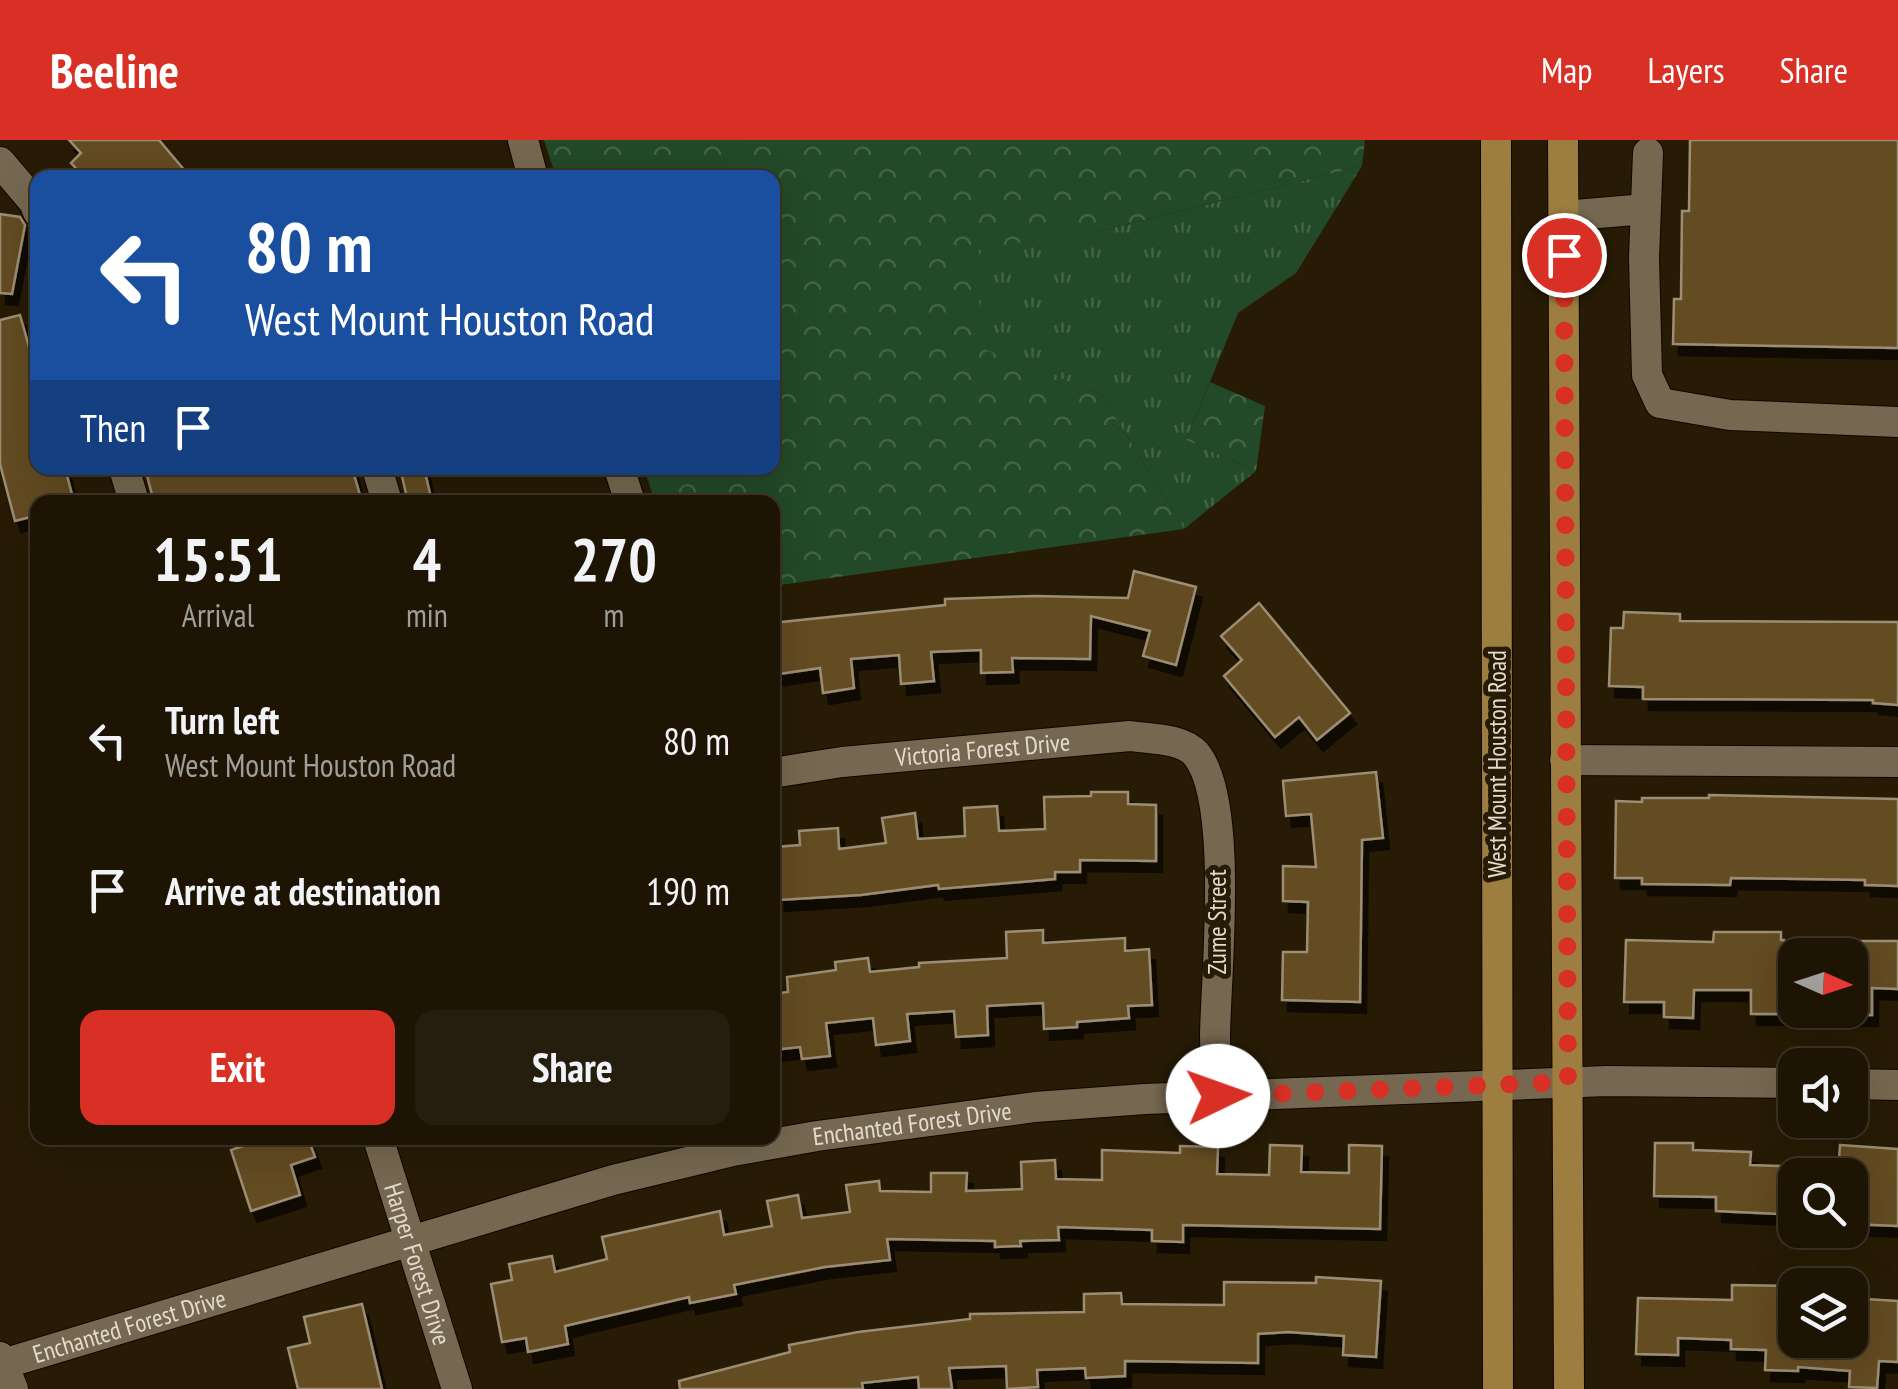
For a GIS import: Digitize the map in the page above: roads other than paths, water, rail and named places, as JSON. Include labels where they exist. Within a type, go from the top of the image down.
[{"type":"main road","name":"West Mount Houston Road","points":[[1496,140],[1498,1389]]},
{"type":"main road","points":[[1564,140],[1569,1389]]},
{"type":"street","points":[[523,140],[531,170]]},
{"type":"street","points":[[1648,153],[1647,376],[1660,404],[1730,415],[1898,422]]},
{"type":"street","points":[[0,162],[30,197]]},
{"type":"street","points":[[1564,216],[1645,209]]},
{"type":"street","name":"Victoria Forest Drive","points":[[780,772],[842,762],[1130,736],[1170,742],[1194,752]]},
{"type":"street","name":"Zume Street","points":[[1194,752],[1214,801],[1218,1096]]},
{"type":"street","points":[[1565,760],[1898,762]]},
{"type":"street","name":"Enchanted Forest Drive","points":[[780,1143],[1035,1107],[1218,1096],[1568,1082],[1778,1083]]},
{"type":"street","points":[[1868,1084],[1898,1085]]},
{"type":"street","name":"Harper Forest Drive","points":[[380,1145],[457,1389]]},
{"type":"street","name":"Enchanted Forest Drive","points":[[5,1369],[613,1180],[767,1145]]}]
